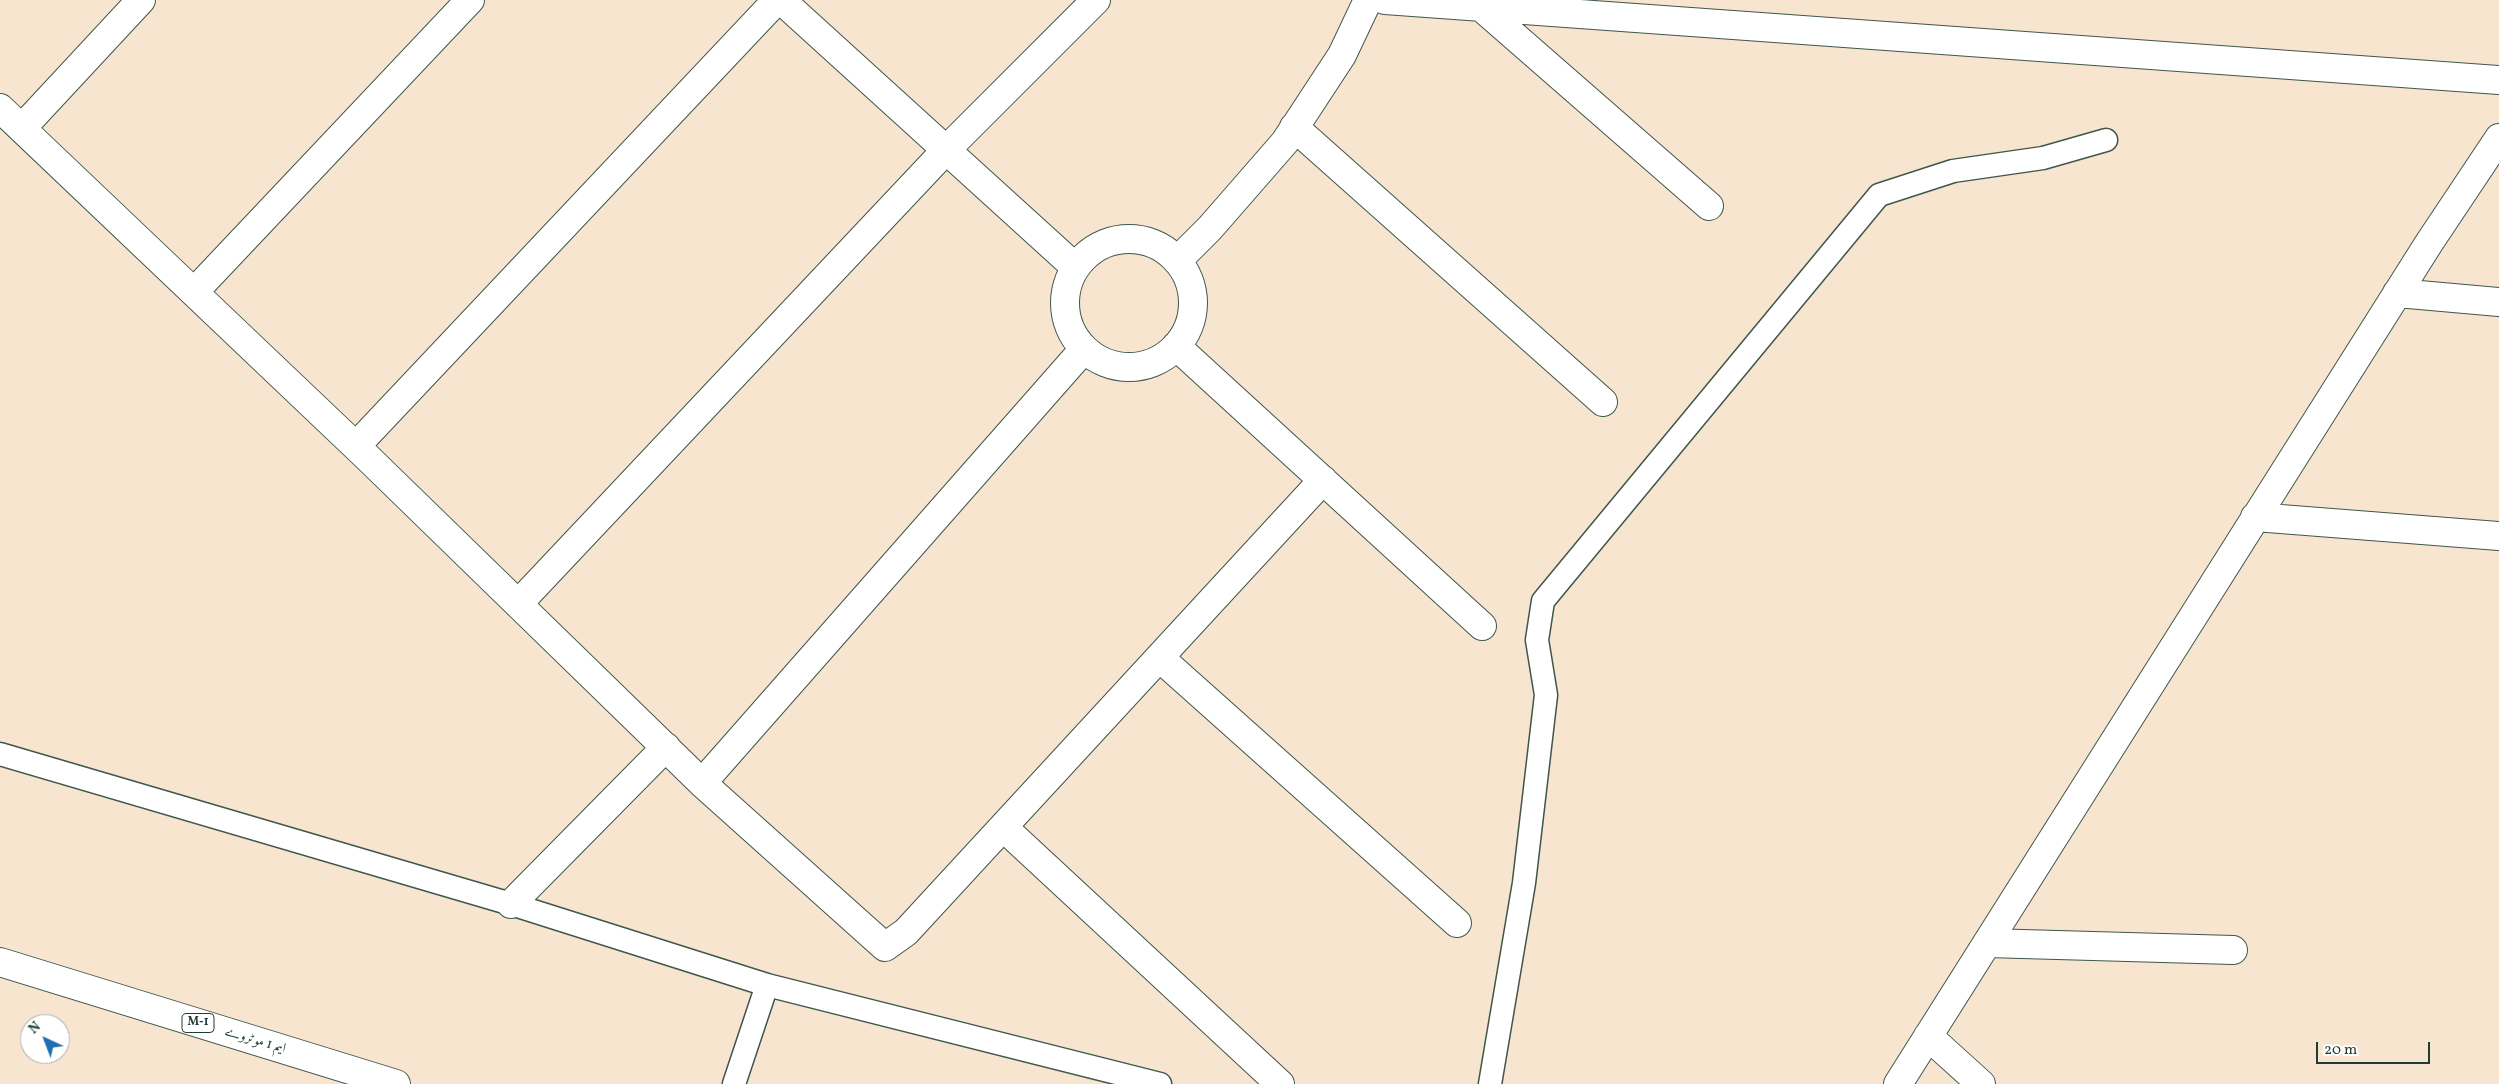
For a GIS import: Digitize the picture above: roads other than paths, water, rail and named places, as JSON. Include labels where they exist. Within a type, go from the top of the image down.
[{"type":"main road","points":[[22,128],[141,0]]},
{"type":"main road","points":[[194,292],[470,0]]},
{"type":"main road","points":[[356,446],[777,0]]},
{"type":"main road","points":[[781,0],[1075,268]]},
{"type":"main road","points":[[518,604],[946,150],[1096,0]]},
{"type":"main road","points":[[1177,261],[1210,228],[1284,142],[1342,55],[1368,0]]},
{"type":"main road","points":[[1385,0],[2499,80]]},
{"type":"main road","points":[[1481,7],[1710,206]]},
{"type":"main road","points":[[0,108],[356,446],[702,783],[885,947],[906,932],[1323,480]]},
{"type":"main road","points":[[1294,127],[1603,402]]},
{"type":"main road","points":[[1898,1084],[2397,293],[2499,138]]},
{"type":"main road","points":[[1116,240],[1142,240],[1165,249],[1177,261],[1183,267],[1193,290],[1193,316],[1183,340],[1165,357],[1142,367],[1116,368],[1093,358],[1075,340],[1065,316],[1065,291],[1075,268],[1093,249],[1116,240]]},
{"type":"main road","points":[[2397,293],[2499,302]]},
{"type":"main road","points":[[1176,346],[1482,626]]},
{"type":"main road","points":[[702,783],[1084,349]]},
{"type":"main road","points":[[2256,517],[2499,536]]},
{"type":"main road","points":[[1160,658],[1456,923]]},
{"type":"main road","points":[[511,904],[666,747]]},
{"type":"main road","points":[[1003,827],[1280,1084]]},
{"type":"main road","points":[[1987,943],[2233,950]]},
{"type":"main road","name":"ایم 1 موٹروے","points":[[0,962],[396,1084]]},
{"type":"main road","points":[[1928,1036],[1981,1084]]},
{"type":"lane","points":[[1490,1084],[1524,883],[1546,695],[1537,640],[1543,601],[1879,194],[1953,171],[2043,158],[2106,140]]},
{"type":"lane","points":[[0,754],[511,904],[768,985],[1160,1084]]},
{"type":"lane","points":[[734,1084],[768,985]]}]
